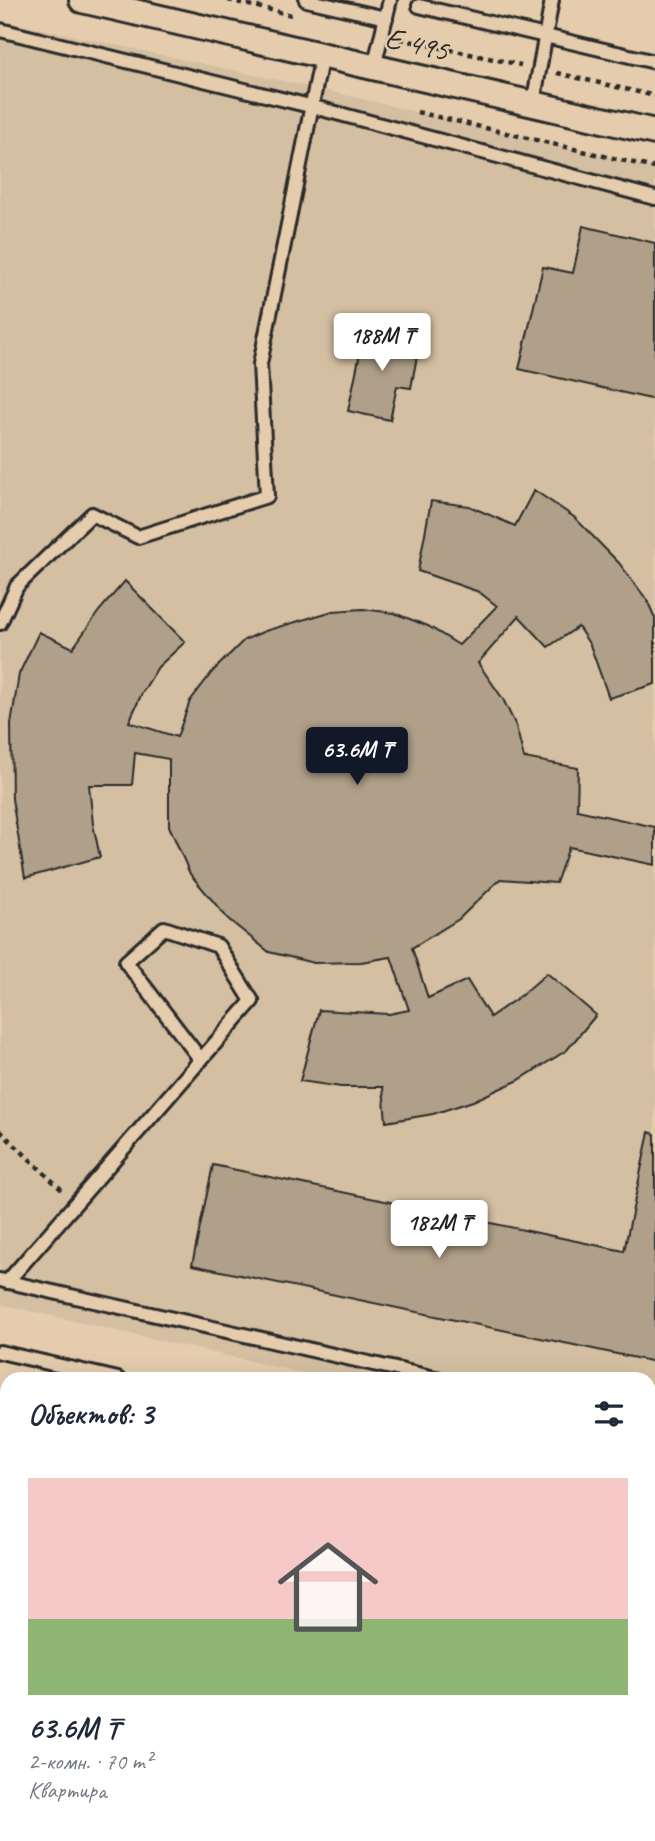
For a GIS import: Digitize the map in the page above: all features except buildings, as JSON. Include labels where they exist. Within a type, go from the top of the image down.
[{"type":"street","name":"E 495","points":[[82,0],[655,132]]},
{"type":"lane","points":[[306,0],[386,18]]},
{"type":"lane","points":[[374,67],[390,0]]},
{"type":"lane","points":[[533,104],[552,0]]},
{"type":"lane","points":[[419,6],[655,62]]},
{"type":"lane","points":[[0,30],[310,106],[655,198]]},
{"type":"lane","points":[[0,623],[18,586],[92,513],[138,537],[267,496],[260,364],[322,55]]},
{"type":"lane","points":[[3,1281],[78,1200],[201,1060],[252,1001],[218,946],[164,928],[126,962],[201,1060]]},
{"type":"lane","points":[[3,1281],[409,1372]]},
{"type":"lane","points":[[0,1352],[87,1372]]},
{"type":"path","points":[[228,0],[304,17]]},
{"type":"path","points":[[381,35],[655,96]]},
{"type":"path","points":[[0,1131],[62,1191],[78,1200]]},
{"type":"shaded area","points":[[0,20],[315,88],[655,168],[655,1372],[297,1372],[0,1304]]}]
